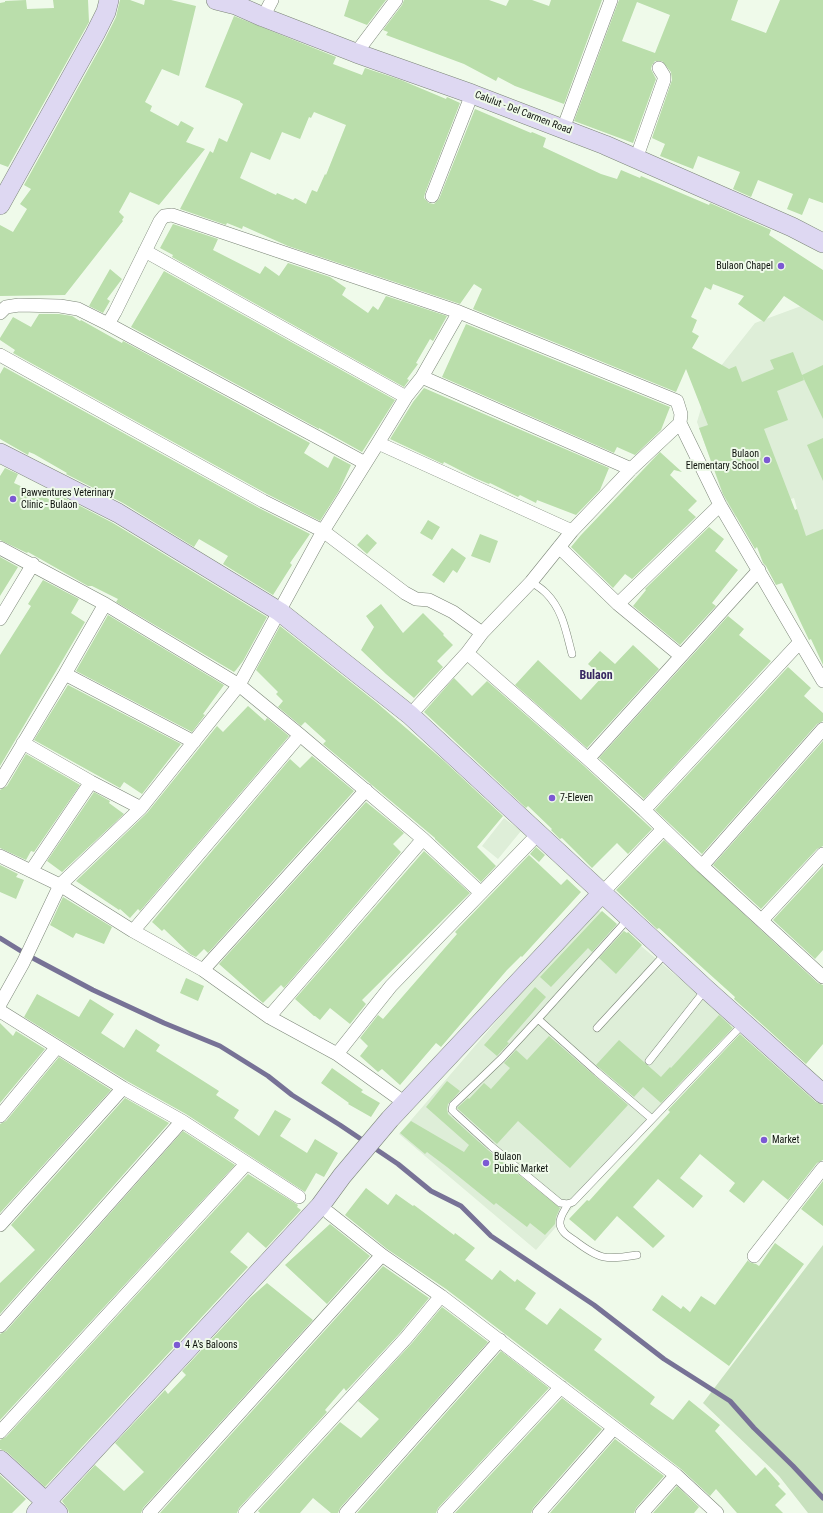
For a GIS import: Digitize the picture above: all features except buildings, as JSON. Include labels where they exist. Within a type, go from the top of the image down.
[{"type":"street","points":[[0,205],[95,34],[106,12],[109,0]]},
{"type":"street","name":"Calulut - Del Carmen Road","points":[[216,0],[236,5],[356,53],[472,94],[636,158],[792,227],[823,243]]},
{"type":"street","points":[[263,17],[272,0]]},
{"type":"street","points":[[356,53],[396,0]]},
{"type":"street","points":[[563,129],[611,0]]},
{"type":"street","points":[[636,158],[664,80],[664,76],[659,68]]},
{"type":"street","points":[[432,196],[472,94]]},
{"type":"street","points":[[108,324],[160,221],[164,216],[172,215],[459,312],[677,401],[681,414],[680,423],[720,505],[823,681]]},
{"type":"street","points":[[146,251],[406,397]]},
{"type":"street","points":[[0,314],[6,307],[19,305],[60,306],[78,309],[365,463]]},
{"type":"street","points":[[0,1004],[23,963],[60,884],[141,808],[239,685],[280,612],[323,530],[406,397],[422,377],[459,312]]},
{"type":"street","points":[[0,355],[263,501],[323,530],[405,593],[416,599],[429,600],[453,612],[482,633]]},
{"type":"street","points":[[422,377],[631,469]]},
{"type":"street","points":[[410,715],[468,653],[482,633],[531,582],[572,531],[631,469],[680,423]]},
{"type":"street","points":[[378,443],[572,531]]},
{"type":"street","points":[[0,453],[118,513],[280,612],[410,715],[706,989],[744,1023],[821,1087]]},
{"type":"street","points":[[618,604],[720,505]]},
{"type":"street","points":[[559,547],[618,604],[681,656]]},
{"type":"street","points":[[0,548],[33,564],[105,604],[239,685],[366,790],[423,839],[481,893]]},
{"type":"street","points":[[0,619],[33,564]]},
{"type":"street","points":[[588,759],[759,570]]},
{"type":"street","points":[[0,782],[105,604]]},
{"type":"street","points":[[644,810],[800,642]]},
{"type":"street","points":[[468,653],[588,759],[702,866],[820,970]]},
{"type":"street","points":[[65,674],[194,742]]},
{"type":"street","points":[[702,866],[823,729]]},
{"type":"street","points":[[133,931],[300,735]]},
{"type":"street","points":[[23,743],[91,782],[141,808]]},
{"type":"street","points":[[31,871],[91,782]]},
{"type":"street","points":[[203,970],[366,790]]},
{"type":"street","points":[[0,1460],[47,1509],[320,1206],[342,1176],[390,1118],[663,829]]},
{"type":"street","points":[[337,1054],[391,986],[538,834]]},
{"type":"street","points":[[269,1017],[423,839]]},
{"type":"street","points":[[762,920],[823,854]]},
{"type":"street","points":[[0,856],[60,884],[133,931],[203,970],[269,1017],[337,1054],[405,1103]]},
{"type":"street","points":[[0,1011],[123,1088],[182,1121],[299,1197]]},
{"type":"street","points":[[0,1116],[57,1047]]},
{"type":"street","points":[[0,1225],[123,1088]]},
{"type":"street","points":[[0,1326],[182,1121]]},
{"type":"street","points":[[0,1432],[246,1164]]},
{"type":"street","points":[[754,1256],[823,1168]]},
{"type":"street","points":[[329,1213],[382,1255],[441,1296],[500,1340],[676,1475],[717,1513]]},
{"type":"street","points":[[149,1513],[382,1255]]},
{"type":"street","points":[[245,1513],[406,1338],[441,1296]]},
{"type":"street","points":[[346,1513],[500,1340]]},
{"type":"street","points":[[444,1513],[561,1387]]},
{"type":"street","points":[[539,1513],[614,1428]]},
{"type":"street","points":[[642,1513],[676,1475]]},
{"type":"lane","points":[[531,582],[546,593],[558,609],[564,621],[572,654]]},
{"type":"lane","points":[[629,918],[502,1058],[453,1105],[452,1110],[491,1146],[560,1203],[568,1204],[578,1199],[744,1023]]},
{"type":"lane","points":[[596,1028],[666,952]]},
{"type":"lane","points":[[649,1060],[706,989]]},
{"type":"lane","points":[[538,1019],[596,1072],[652,1119]]},
{"type":"lane","points":[[568,1204],[561,1218],[560,1225],[564,1234],[591,1253],[600,1256],[615,1258],[637,1255]]},
{"type":"shaded area","name":"Bulaon Elementary School","points":[[823,298],[823,563],[813,567],[794,498],[731,518],[697,422],[709,381],[755,323]]},
{"type":"shaded area","points":[[504,818],[521,831],[498,859],[482,846]]},
{"type":"shaded area","name":"Bulaon Public Market","points":[[595,907],[732,1023],[536,1250],[399,1134]]},
{"type":"shaded area","points":[[823,1245],[823,1513],[808,1513],[779,1476],[703,1403]]},
{"type":"waterway","points":[[0,938],[29,956],[93,990],[164,1023],[220,1046],[268,1076],[292,1095],[398,1164],[431,1191],[461,1206],[491,1236],[594,1305],[664,1359],[730,1401],[754,1428],[823,1498]]},
{"type":"place","name":"Bulaon Chapel","points":[[781,266]]},
{"type":"place","name":"Bulaon Elementary School","points":[[767,460]]},
{"type":"place","name":"Pawventures Veterinary Clinic - Bulaon","points":[[13,499]]},
{"type":"place","name":"7-Eleven","points":[[552,798]]},
{"type":"place","name":"Market","points":[[764,1140]]},
{"type":"place","name":"Bulaon Public Market","points":[[486,1163]]},
{"type":"place","name":"4 A's Baloons","points":[[177,1345]]},
{"type":"district","name":"Bulaon","points":[[596,676]]}]
